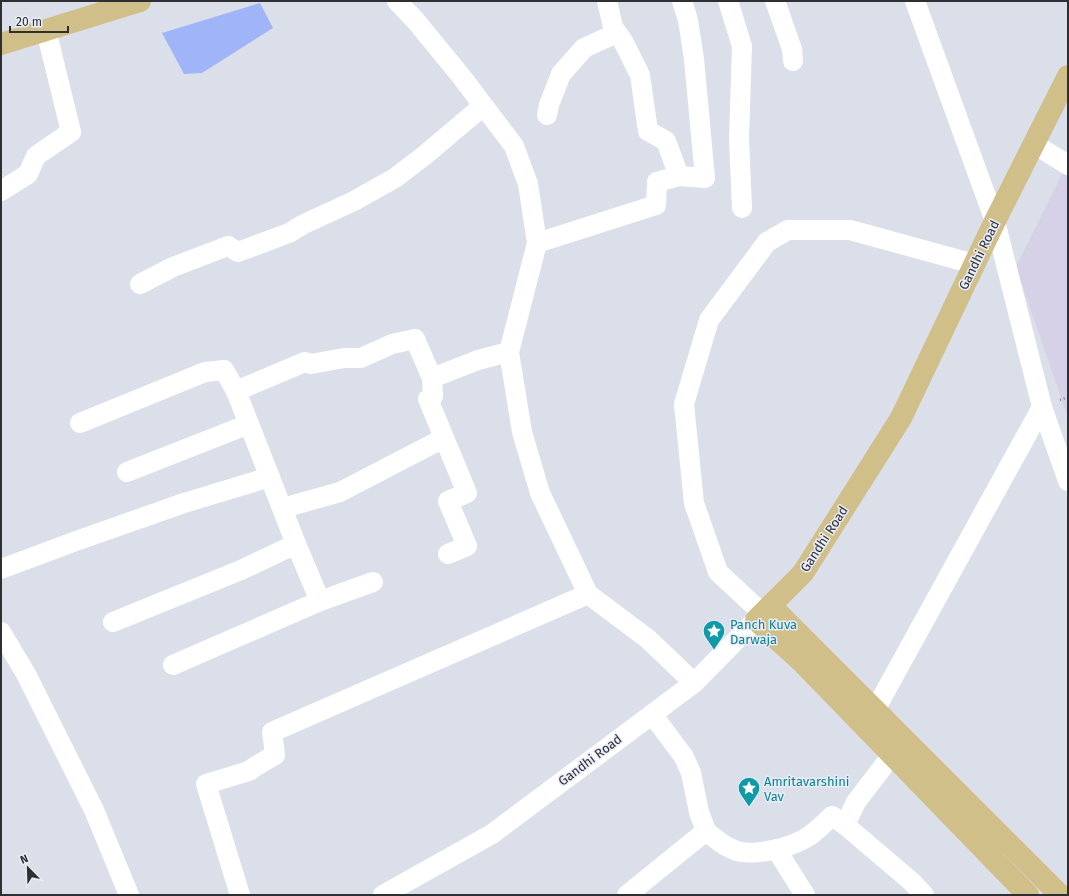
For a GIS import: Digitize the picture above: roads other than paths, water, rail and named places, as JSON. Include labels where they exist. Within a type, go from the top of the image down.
[{"type":"main road","points":[[1,44],[140,1]]},
{"type":"main road","name":"Gandhi Road","points":[[763,613],[803,573],[901,418],[974,264],[1068,76]]},
{"type":"main road","points":[[763,613],[875,710],[1060,895]]},
{"type":"main road","points":[[763,613],[803,663],[1028,895]]},
{"type":"street","points":[[397,1],[415,20],[514,146],[528,184],[537,242],[509,352],[522,432],[540,493],[588,594],[648,639],[694,682]]},
{"type":"street","points":[[607,1],[613,27],[623,40],[640,74],[648,131],[666,141],[679,176]]},
{"type":"street","points":[[537,242],[656,204],[656,182],[679,176],[705,178],[694,59],[688,20],[682,1]]},
{"type":"street","points":[[728,1],[742,46],[739,139],[742,208]]},
{"type":"street","points":[[775,1],[792,49],[793,61]]},
{"type":"street","points":[[915,1],[995,221],[1042,407],[1068,481]]},
{"type":"street","points":[[1,191],[28,174],[36,156],[70,132],[46,30]]},
{"type":"street","points":[[547,115],[549,105],[561,74],[584,48],[617,33]]},
{"type":"street","points":[[140,284],[173,267],[228,246],[238,252],[289,233],[304,224],[354,201],[395,178],[426,155],[484,106]]},
{"type":"street","points":[[1034,144],[1068,165]]},
{"type":"street","points":[[763,613],[718,572],[694,503],[684,404],[709,320],[767,242],[788,230],[850,230],[974,264]]},
{"type":"street","points":[[236,391],[305,362],[311,364],[344,358],[361,358],[392,344],[415,339],[432,378],[433,396],[428,399],[467,492],[448,501],[467,546],[448,554]]},
{"type":"street","points":[[432,378],[478,360],[509,352]]},
{"type":"street","points":[[80,423],[205,372],[224,370],[236,391],[320,601]]},
{"type":"street","points":[[875,710],[1042,407]]},
{"type":"street","points":[[127,472],[249,424]]},
{"type":"street","points":[[283,508],[340,492],[444,438]]},
{"type":"street","points":[[1,569],[184,503],[270,477]]},
{"type":"street","points":[[113,622],[241,570],[296,544]]},
{"type":"street","points":[[173,665],[320,601],[373,582]]},
{"type":"street","points":[[240,895],[206,784],[250,772],[256,766],[275,755],[272,732],[588,594]]},
{"type":"street","name":"Gandhi Road","points":[[382,895],[492,834],[694,682],[763,613]]},
{"type":"street","points":[[1,632],[26,674],[94,810],[129,895]]},
{"type":"street","points":[[652,714],[684,757],[691,774],[699,812],[706,831],[732,850],[745,852],[765,851],[788,846],[807,838],[832,816],[845,825],[912,882],[924,895]]},
{"type":"street","points":[[845,825],[856,802],[892,755]]},
{"type":"street","points":[[627,895],[706,831]]},
{"type":"street","points":[[776,849],[805,895]]},
{"type":"place","name":"Panch Kuva Darwaja","points":[[714,650]]},
{"type":"place","name":"Amritavarshini Vav","points":[[749,808]]}]
